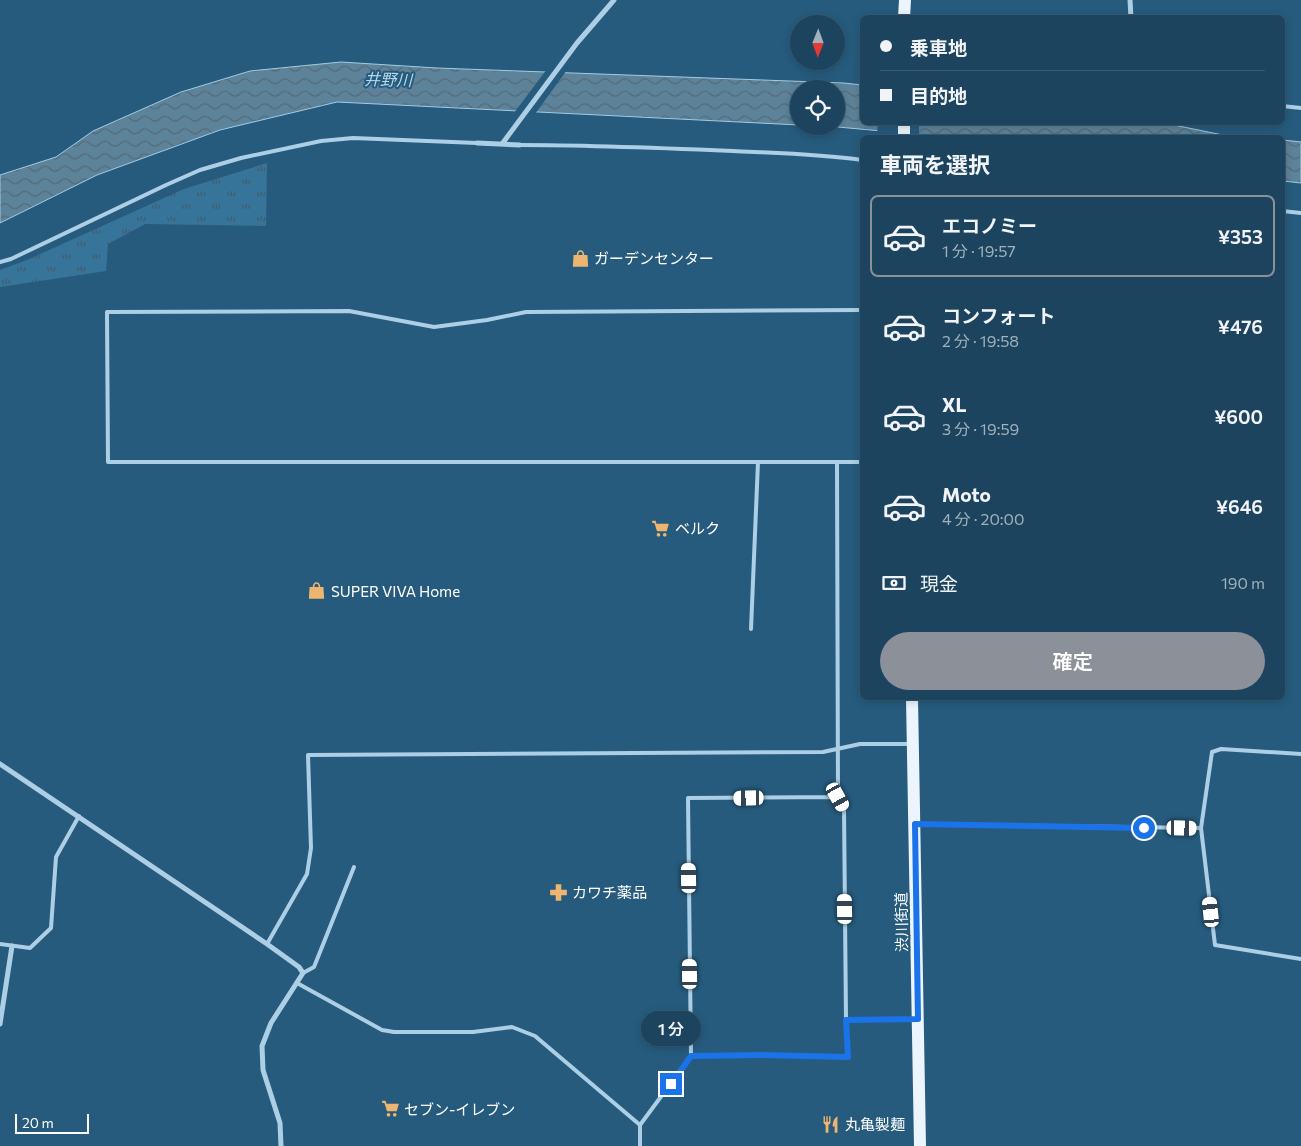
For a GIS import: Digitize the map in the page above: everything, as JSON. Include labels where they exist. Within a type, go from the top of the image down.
[{"type":"main road","points":[[904,15],[905,0]]},
{"type":"main road","name":"渋川街道","points":[[912,700],[920,1146]]},
{"type":"street","points":[[502,144],[577,43],[614,0]]},
{"type":"street","points":[[1130,0],[1131,15]]},
{"type":"street","points":[[477,143],[520,145]]},
{"type":"street","points":[[0,764],[267,944],[299,967],[304,973],[271,1023],[262,1046],[263,1070],[280,1124],[281,1146]]},
{"type":"street","points":[[0,1024],[12,946]]},
{"type":"lane","points":[[1285,106],[1301,108]]},
{"type":"lane","points":[[0,262],[11,259],[200,170],[241,158],[321,142],[353,138],[477,143]]},
{"type":"lane","points":[[520,145],[581,145],[728,151],[816,155],[860,160]]},
{"type":"lane","points":[[1285,211],[1301,213]]},
{"type":"lane","points":[[860,310],[526,312],[434,328],[349,311],[107,312],[108,462],[860,462]]},
{"type":"lane","points":[[751,629],[758,462]]},
{"type":"lane","points":[[691,1056],[848,1057],[844,808],[838,797],[837,462]]},
{"type":"lane","points":[[267,944],[307,874],[311,848],[308,756],[823,752],[860,744],[913,744]]},
{"type":"lane","points":[[1301,754],[1220,748],[1212,752],[1201,828],[1215,945],[1301,959]]},
{"type":"lane","points":[[640,1146],[640,1125],[691,1056],[688,798],[838,797]]},
{"type":"lane","points":[[0,944],[30,948],[51,928],[56,857],[79,816]]},
{"type":"lane","points":[[915,824],[1201,828]]},
{"type":"lane","points":[[304,973],[314,967],[354,867]]},
{"type":"lane","points":[[297,983],[382,1030],[394,1032],[473,1032],[512,1027],[535,1036],[640,1125]]},
{"type":"lane","points":[[846,1020],[918,1019]]},
{"type":"green space","points":[[267,163],[266,226],[145,224],[108,244],[106,271],[0,287],[0,270],[27,260],[184,189]]},
{"type":"water","name":"井野川","points":[[341,62],[437,68],[790,81],[790,125],[337,102],[220,130],[97,175],[0,223],[0,175],[56,157],[93,131],[181,92],[250,71]]},
{"type":"water","points":[[845,83],[860,85],[860,125],[1174,125],[1223,135],[924,135],[845,128]]},
{"type":"water","points":[[1285,140],[1301,142],[1301,183],[1285,181]]},
{"type":"pier","points":[[547,69],[567,70],[535,114],[514,113]]},
{"type":"pier","points":[[878,125],[919,125],[919,135],[877,133]]},
{"type":"place","name":"ガーデンセンター","points":[[580,258]]},
{"type":"place","name":"ベルク","points":[[661,528]]},
{"type":"place","name":"SUPER VIVA Home","points":[[317,591]]},
{"type":"place","name":"カワチ薬品","points":[[558,892]]},
{"type":"place","name":"セブン-イレブン","points":[[390,1109]]},
{"type":"place","name":"丸亀製麺","points":[[831,1124]]},
{"type":"route","points":[[671,1084],[691,1056],[848,1057],[846,1020],[918,1019],[915,824],[1144,828]]}]
